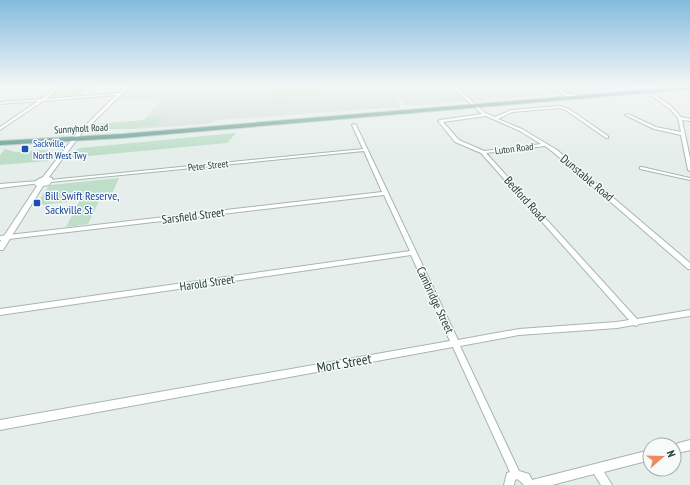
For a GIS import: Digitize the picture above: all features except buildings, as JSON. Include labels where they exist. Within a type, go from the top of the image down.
[{"type":"main road","name":"Sunnyholt Road","points":[[0,143],[427,109]]},
{"type":"main road","name":"Sunnyholt Road","points":[[0,139],[77,136]]},
{"type":"street","points":[[0,129],[29,109]]},
{"type":"street","points":[[0,186],[39,183],[47,180],[77,136],[106,109]]},
{"type":"street","name":"Dunstable Road","points":[[478,109],[486,115],[522,130],[546,145],[566,160],[690,267]]},
{"type":"street","points":[[495,119],[512,111],[540,109]]},
{"type":"street","points":[[564,109],[607,137]]},
{"type":"street","points":[[672,109],[680,118],[688,150],[690,170]]},
{"type":"street","name":"Bedford Road","points":[[486,115],[440,120],[457,141],[483,152],[636,323]]},
{"type":"street","points":[[627,115],[655,128],[683,134]]},
{"type":"street","points":[[680,118],[690,120]]},
{"type":"street","name":"Cambridge Street","points":[[354,125],[516,474]]},
{"type":"street","name":"Luton Road","points":[[483,152],[546,145]]},
{"type":"street","name":"Peter Street","points":[[47,180],[365,150]]},
{"type":"street","points":[[642,168],[690,179]]},
{"type":"street","points":[[0,248],[4,238],[39,183]]},
{"type":"street","name":"Sarsfield Street","points":[[4,238],[386,193]]},
{"type":"street","name":"Harold Street","points":[[0,312],[413,254]]},
{"type":"street","name":"Mort Street","points":[[0,425],[519,332],[636,323],[690,313]]},
{"type":"street","points":[[509,485],[511,477],[516,474],[525,478],[531,485],[642,457]]},
{"type":"street","points":[[597,469],[607,485]]},
{"type":"shaded area","points":[[154,109],[377,109],[219,120],[206,124],[136,129]]},
{"type":"green space","points":[[147,117],[162,117],[155,126],[139,126],[136,129],[92,129],[97,124],[144,120]]},
{"type":"green space","points":[[236,133],[227,143],[67,158],[72,152],[80,148]]},
{"type":"green space","points":[[5,149],[15,152],[48,150],[49,161],[0,165],[0,155]]},
{"type":"green space","points":[[119,178],[110,198],[100,199],[88,224],[66,227],[80,200],[35,206],[51,185]]},
{"type":"place","name":"Sackville, North West Twy","points":[[25,149]]},
{"type":"place","name":"Bill Swift Reserve, Sackville St","points":[[37,203]]}]
